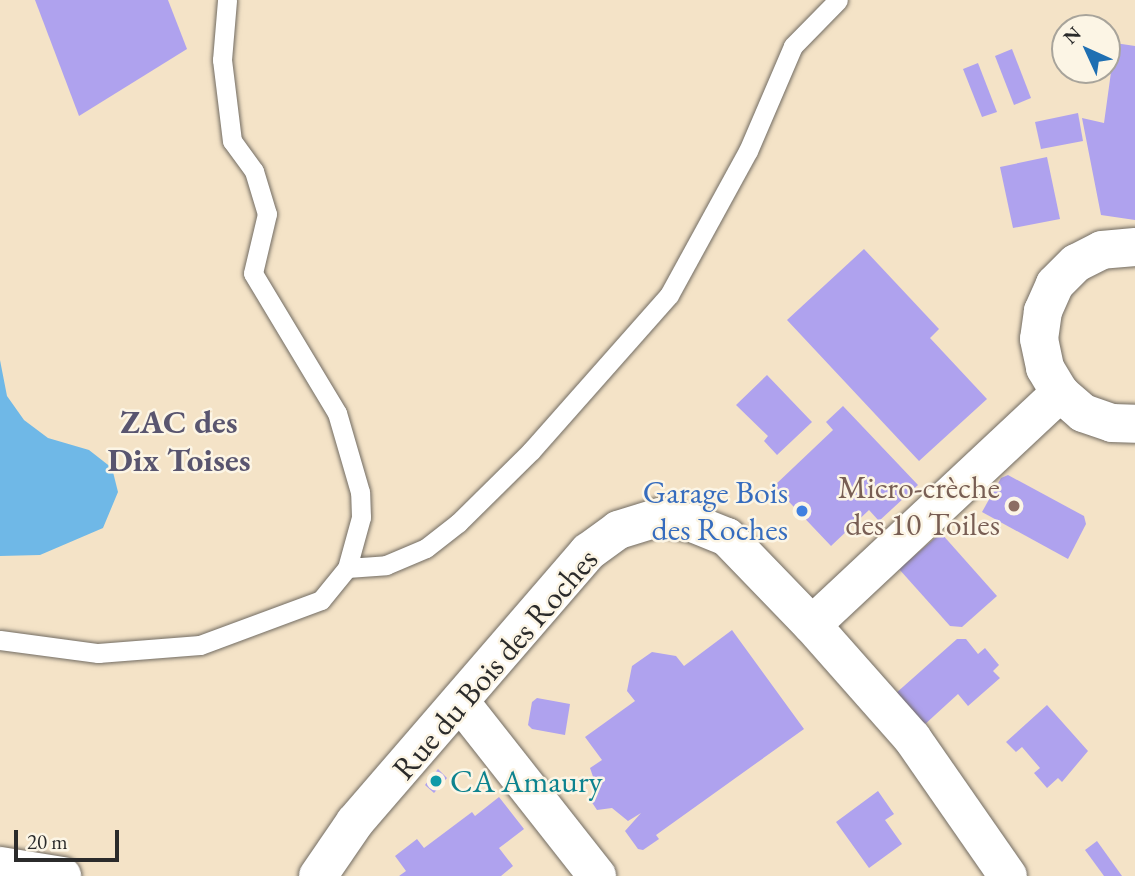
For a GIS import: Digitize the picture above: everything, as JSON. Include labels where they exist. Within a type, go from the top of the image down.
[{"type":"street","points":[[1135,247],[1102,250],[1076,264],[1055,284],[1043,311],[1039,339],[1045,368],[1060,393],[1083,413],[1112,424],[1135,424]]},
{"type":"street","points":[[812,625],[1060,393]]},
{"type":"street","name":"Rue du Bois des Roches","points":[[318,876],[355,822],[461,703],[588,552],[618,530],[660,517],[692,523],[727,537],[812,625],[912,738],[1008,876]]},
{"type":"street","points":[[461,703],[597,876]]},
{"type":"street","points":[[0,866],[62,876]]},
{"type":"lane","points":[[0,640],[98,653],[200,645],[321,600],[347,568],[360,517],[360,492],[337,413],[253,273],[267,214],[254,171],[232,142],[222,60],[227,0]]},
{"type":"lane","points":[[347,568],[387,565],[426,548],[458,523],[531,451],[669,295],[748,152],[793,46],[838,0]]},
{"type":"water","points":[[0,360],[7,396],[24,420],[48,438],[89,450],[112,468],[118,492],[103,528],[40,555],[0,556]]},
{"type":"building","points":[[35,0],[168,0],[187,49],[79,116]]},
{"type":"building","points":[[1121,44],[1135,46],[1135,220],[1101,215],[1082,118],[1104,123],[1109,84],[1121,84]]},
{"type":"building","points":[[1012,49],[1031,98],[1014,105],[995,56]]},
{"type":"building","points":[[978,63],[997,112],[982,117],[963,69]]},
{"type":"building","points":[[1078,113],[1083,141],[1041,149],[1035,122]]},
{"type":"building","points":[[1047,157],[1060,219],[1013,228],[1000,167]]},
{"type":"building","points":[[864,249],[939,329],[930,338],[987,399],[919,461],[787,320]]},
{"type":"building","points":[[767,375],[812,422],[777,455],[764,441],[768,436],[736,405]]},
{"type":"building","points":[[843,406],[918,485],[879,521],[869,510],[831,546],[774,486],[833,430],[826,422]]},
{"type":"building","points":[[1008,475],[1084,516],[1086,524],[1068,559],[982,512],[1001,478]]},
{"type":"building","points":[[941,533],[997,596],[962,627],[950,626],[899,569]]},
{"type":"building","points":[[732,630],[804,729],[656,835],[659,839],[643,850],[638,849],[625,831],[641,813],[628,821],[612,808],[597,810],[591,801],[597,788],[590,768],[602,760],[585,737],[635,701],[627,691],[632,666],[652,652],[676,656],[684,666]]},
{"type":"building","points":[[957,639],[966,639],[978,654],[985,648],[999,665],[993,671],[1000,678],[968,706],[958,694],[923,726],[895,694]]},
{"type":"building","points":[[537,698],[570,704],[565,735],[532,729],[528,725],[532,702]]},
{"type":"building","points":[[1047,705],[1088,751],[1062,782],[1058,778],[1047,788],[1034,773],[1040,768],[1022,747],[1016,752],[1006,742]]},
{"type":"building","name":"CA Amaury","points":[[438,769],[447,778],[434,793],[425,785]]},
{"type":"building","points":[[878,791],[894,814],[885,820],[902,844],[869,868],[836,822]]},
{"type":"building","points":[[499,797],[524,829],[499,848],[513,866],[501,876],[399,876],[406,871],[395,856],[417,839],[424,848],[472,812],[475,816]]},
{"type":"building","points":[[1097,841],[1122,876],[1104,876],[1085,850]]},
{"type":"place","name":"Micro-crèche des 10 Toiles","points":[[1014,506]]},
{"type":"place","name":"Garage Bois des Roches","points":[[802,511]]},
{"type":"place","name":"CA Amaury","points":[[436,781]]},
{"type":"district","name":"ZAC des Dix Toises","points":[[179,441]]}]
